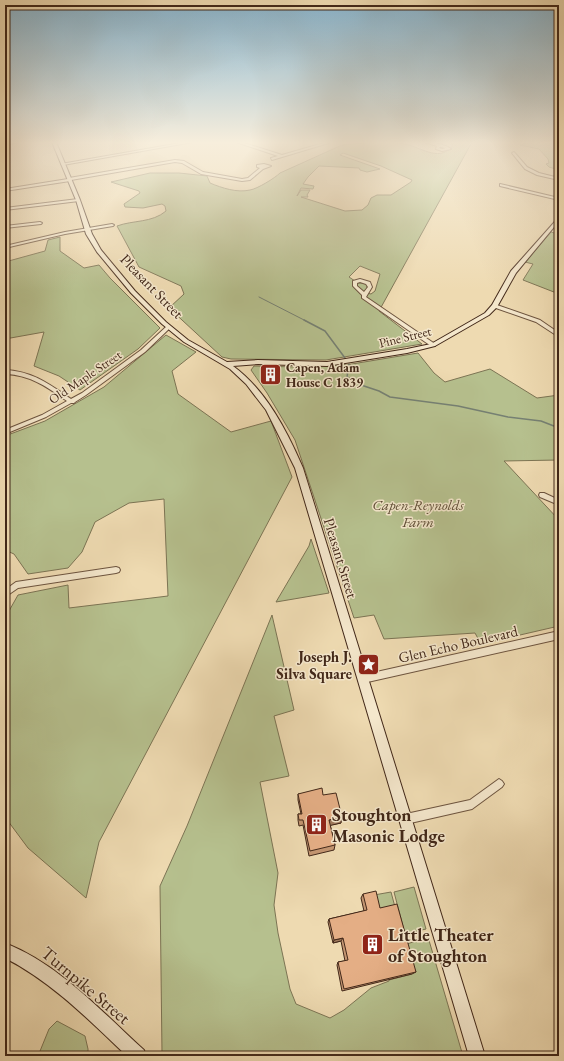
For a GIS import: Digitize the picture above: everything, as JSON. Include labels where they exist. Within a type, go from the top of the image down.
[{"type":"main road","name":"Pleasant Street","points":[[74,192],[87,230],[96,247],[133,292],[170,327],[186,341],[226,364],[242,377],[269,409],[296,462],[478,1056]]},
{"type":"main road","name":"Pine Street","points":[[226,364],[327,364],[407,352],[433,345],[487,314],[495,306],[513,272],[559,218]]},
{"type":"main road","points":[[242,377],[244,370],[253,363]]},
{"type":"main road","name":"Turnpike Street","points":[[5,950],[33,965],[50,977],[138,1056]]},
{"type":"street","points":[[530,192],[559,198]]},
{"type":"street","points":[[5,209],[78,200]]},
{"type":"street","points":[[5,227],[40,223]]},
{"type":"street","points":[[5,247],[112,225]]},
{"type":"street","points":[[365,296],[364,297],[378,308],[433,345]]},
{"type":"street","points":[[495,306],[538,322],[559,335]]},
{"type":"street","name":"Old Maple Street","points":[[5,432],[44,416],[72,402],[143,351],[170,327]]},
{"type":"street","points":[[5,372],[22,374],[38,379],[72,402]]},
{"type":"street","points":[[542,495],[559,503]]},
{"type":"street","points":[[5,594],[16,585],[116,570]]},
{"type":"street","name":"Glen Echo Boulevard","points":[[363,679],[559,636]]},
{"type":"street","points":[[406,819],[472,804],[499,784]]},
{"type":"green space","points":[[139,192],[299,192],[297,196],[300,192],[309,192],[307,195],[308,197],[301,197],[345,211],[362,210],[368,205],[371,198],[377,195],[391,195],[396,192],[445,192],[379,311],[422,344],[326,360],[231,359],[222,357],[169,308],[184,294],[181,286],[139,267],[117,226],[155,218],[166,211],[165,206],[162,204],[143,208],[125,207],[124,204],[140,193]],"holes":[[[360,266],[380,274],[375,291],[371,294],[367,293],[367,283],[358,283],[349,277]]]},
{"type":"green space","points":[[557,229],[559,230],[559,294],[523,280],[533,264],[525,262],[551,232],[554,233]]},
{"type":"green space","points":[[60,237],[60,251],[84,268],[99,265],[160,328],[138,349],[80,390],[59,376],[34,366],[44,332],[5,339],[5,262],[45,251],[48,240]]},
{"type":"green space","points":[[166,335],[196,352],[172,371],[178,394],[231,432],[271,421],[292,477],[99,842],[86,898],[28,848],[5,817],[5,618],[18,595],[68,585],[69,608],[168,596],[164,499],[129,503],[95,522],[82,552],[68,568],[28,574],[14,554],[5,550],[5,436],[45,421],[104,387]]},
{"type":"green space","name":"Capen-Reynolds Farm","points":[[418,353],[434,373],[445,382],[490,369],[537,398],[559,395],[559,460],[504,461],[559,520],[559,626],[481,644],[475,633],[384,639],[374,615],[354,618],[295,440],[267,393],[251,370],[254,366],[299,367],[346,365]]},
{"type":"green space","points":[[311,539],[329,593],[276,602],[309,546]]},
{"type":"green space","points":[[272,615],[294,710],[274,716],[289,776],[260,782],[278,873],[274,905],[278,933],[290,989],[296,1004],[330,1018],[344,1010],[371,988],[389,980],[412,974],[404,945],[428,937],[463,1056],[165,1056],[162,1053],[160,886],[187,826]]},
{"type":"green space","points":[[414,887],[426,929],[405,934],[394,892]]},
{"type":"green space","points":[[391,892],[395,907],[378,912],[374,895]]},
{"type":"green space","points":[[57,1021],[85,1036],[88,1056],[38,1056],[49,1029]]},
{"type":"building","points":[[274,367],[279,374],[273,375],[266,373],[262,368]]},
{"type":"building","name":"Stoughton Masonic Lodge","points":[[322,788],[323,795],[336,793],[342,817],[329,820],[335,845],[310,851],[303,820],[299,820],[298,814],[302,814],[298,794]]},
{"type":"building","name":"Little Theater of Stoughton","points":[[376,891],[380,908],[397,904],[416,972],[344,989],[338,962],[348,960],[343,938],[334,940],[329,919],[367,910],[363,894]]},
{"type":"waterway","points":[[259,297],[306,321]]},
{"type":"waterway","points":[[304,320],[325,331],[345,358]]},
{"type":"waterway","points":[[349,364],[347,377],[361,385],[379,391],[390,397],[458,406],[508,417],[541,421],[559,428]]},
{"type":"place","name":"Capen, Adam House C 1839","points":[[270,374]]},
{"type":"place","name":"Joseph J. Silva Square","points":[[368,665]]},
{"type":"place","name":"Stoughton Masonic Lodge","points":[[317,824]]},
{"type":"place","name":"Little Theater of Stoughton","points":[[373,944]]}]
